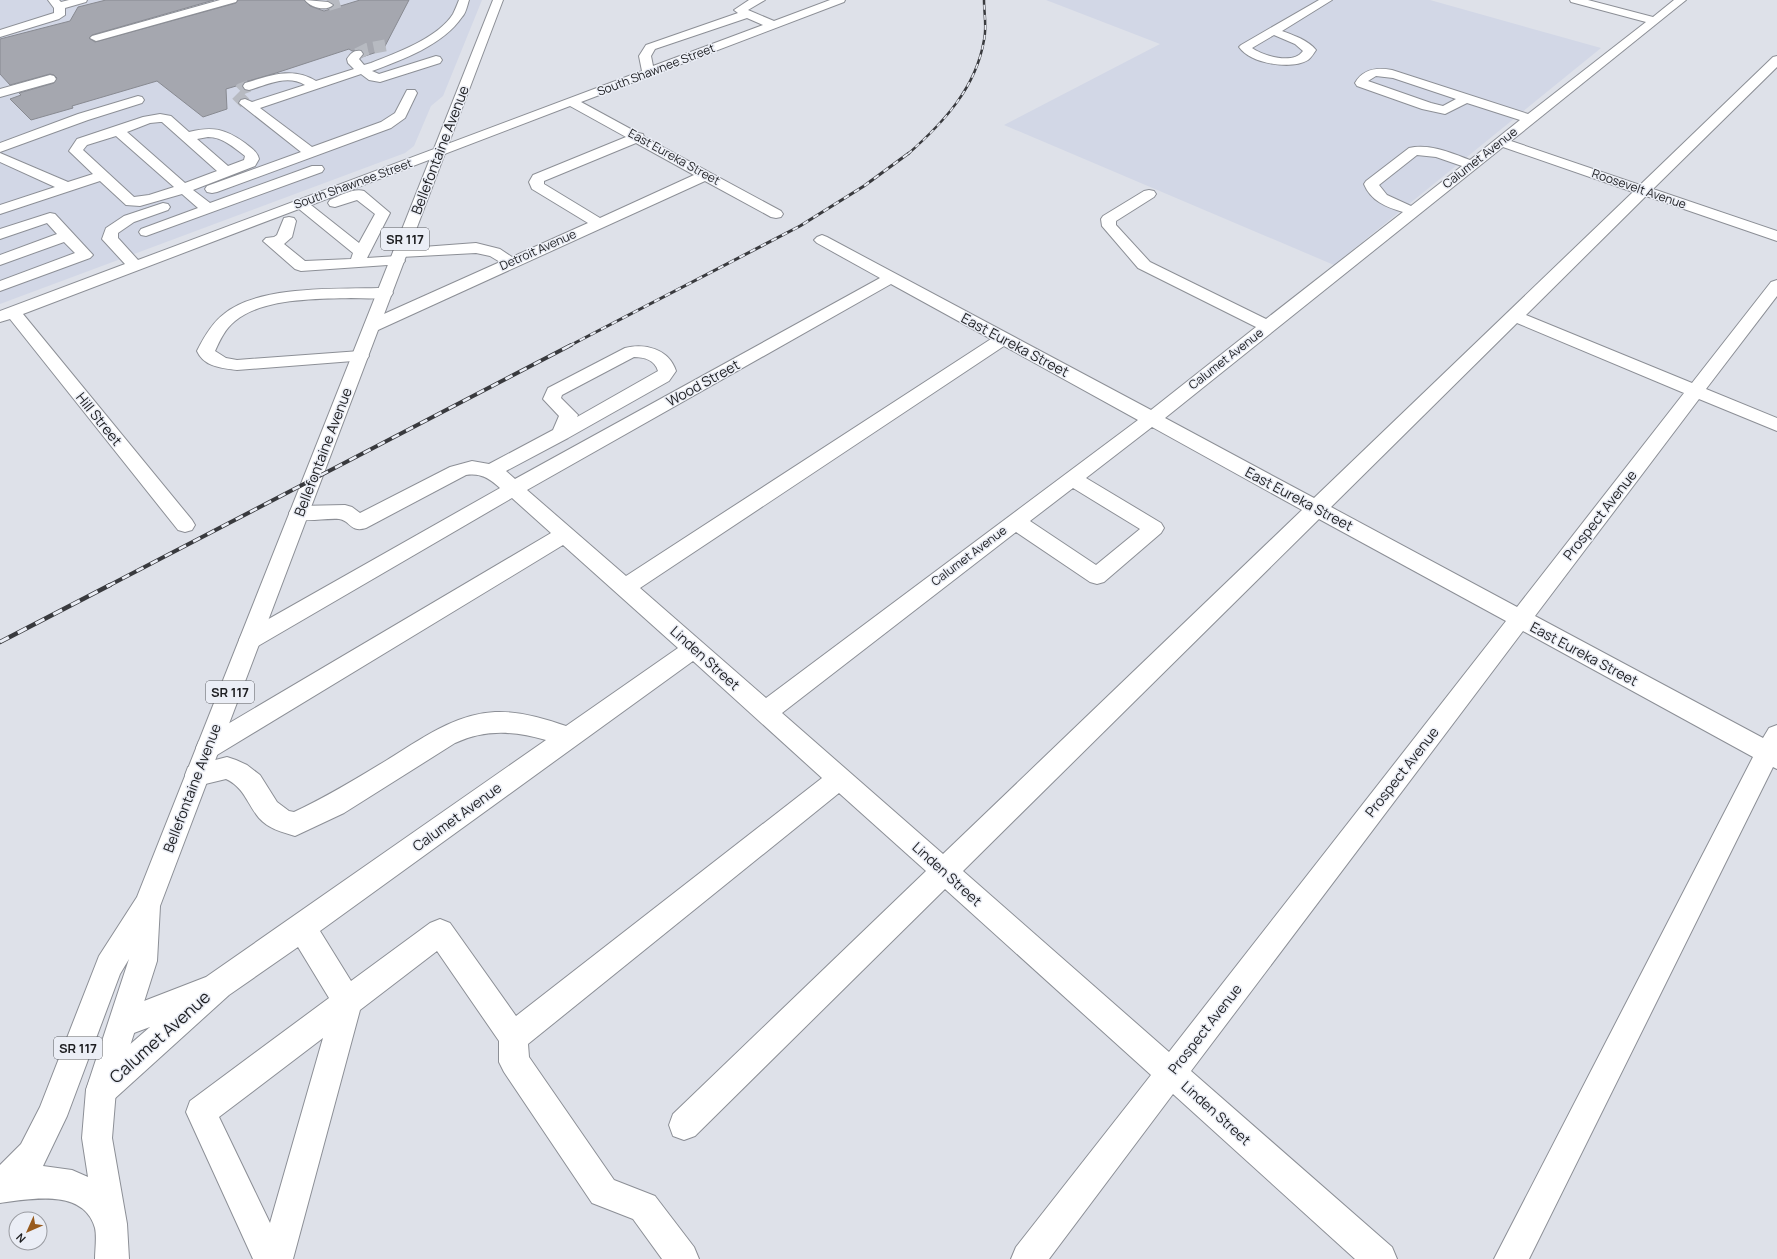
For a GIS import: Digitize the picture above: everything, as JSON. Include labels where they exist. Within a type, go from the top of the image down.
[{"type":"street","points":[[0,34],[55,17],[60,12],[56,3],[82,0]]},
{"type":"street","points":[[96,38],[232,0]]},
{"type":"street","points":[[310,0],[316,4],[328,5]]},
{"type":"street","points":[[310,152],[247,105],[263,102],[362,70],[414,49],[435,36],[450,24],[460,12],[464,0]]},
{"type":"street","name":"Bellefontaine Avenue","points":[[1,1187],[32,1155],[52,1116],[109,966],[147,905],[498,0]]},
{"type":"street","points":[[760,0],[755,1],[740,10],[773,25]]},
{"type":"street","name":"South Shawnee Street","points":[[6,315],[135,266],[306,208],[439,152],[773,25],[815,5],[840,0]]},
{"type":"street","points":[[1273,31],[1327,0]]},
{"type":"street","points":[[1575,0],[1655,21]]},
{"type":"street","name":"Calumet Avenue","points":[[765,712],[1151,419],[1681,0]]},
{"type":"street","points":[[648,72],[645,56],[650,47],[747,14]]},
{"type":"street","points":[[393,44],[414,49]]},
{"type":"street","points":[[358,54],[354,57],[353,61],[362,70],[373,77],[384,77],[436,60]]},
{"type":"street","points":[[684,1125],[1777,60]]},
{"type":"street","points":[[1466,99],[1445,110],[1427,106],[1361,83],[1364,77],[1370,73],[1381,72],[1530,119]]},
{"type":"street","points":[[249,86],[278,77],[291,75],[301,77],[314,85]]},
{"type":"street","points":[[0,93],[50,78]]},
{"type":"street","points":[[227,172],[166,119],[160,118],[82,142],[76,150],[131,202],[147,200],[187,192],[375,130],[393,120],[403,111],[411,93]]},
{"type":"street","points":[[0,148],[83,117],[138,100]]},
{"type":"street","points":[[263,102],[324,147]]},
{"type":"street","name":"East Eureka Street","points":[[571,102],[638,137],[776,214]]},
{"type":"street","points":[[118,130],[208,209]]},
{"type":"street","points":[[135,266],[110,239],[111,231],[129,220],[227,172],[250,163],[252,159],[251,154],[221,133],[204,132],[187,137]]},
{"type":"street","points":[[598,223],[537,186],[536,182],[538,178],[638,137]]},
{"type":"street","name":"Roosevelt Avenue","points":[[1501,142],[1777,236]]},
{"type":"street","points":[[1413,211],[1387,201],[1372,190],[1371,184],[1414,151],[1442,154],[1472,165]]},
{"type":"street","points":[[0,158],[67,187]]},
{"type":"street","points":[[146,232],[317,169]]},
{"type":"street","points":[[0,210],[103,175]]},
{"type":"street","name":"Detroit Avenue","points":[[372,326],[510,262],[706,175]]},
{"type":"street","points":[[359,258],[383,213],[359,194],[306,208],[289,221],[284,237],[271,241],[301,266],[359,258],[399,257],[476,248],[495,252],[510,262]]},
{"type":"street","points":[[1149,194],[1108,219],[1109,226],[1144,265],[1267,326]]},
{"type":"street","points":[[306,208],[359,258]]},
{"type":"street","points":[[0,234],[50,217],[84,255],[0,286]]},
{"type":"street","points":[[0,260],[66,236]]},
{"type":"street","name":"East Eureka Street","points":[[822,240],[1520,619],[1774,749]]},
{"type":"street","name":"Wood Street","points":[[250,640],[514,488],[891,278]]},
{"type":"street","name":"Prospect Avenue","points":[[1028,1259],[1777,285]]},
{"type":"street","points":[[360,356],[237,365],[222,363],[208,356],[206,351],[214,333],[223,323],[235,312],[257,302],[338,294],[385,293]]},
{"type":"street","name":"Hill Street","points":[[6,315],[185,525]]},
{"type":"street","points":[[1514,316],[1777,425]]},
{"type":"street","points":[[626,587],[1004,339]]},
{"type":"street","points":[[299,513],[345,512],[359,523],[464,468],[478,467],[490,471],[561,434],[663,377],[668,371],[665,364],[650,352],[631,352],[554,392],[552,399],[569,415],[561,434]]},
{"type":"street","name":"Linden Street","points":[[490,471],[495,472],[514,488],[626,587],[1380,1259]]},
{"type":"street","points":[[1015,521],[1097,576],[1154,528],[1072,478]]},
{"type":"street","points":[[208,748],[566,534]]},
{"type":"street","name":"Calumet Avenue","points":[[100,1090],[219,985],[302,928],[694,648]]},
{"type":"street","points":[[197,775],[227,768],[238,773],[251,783],[268,810],[282,821],[296,824],[335,804],[447,736],[465,729],[484,723],[512,722],[568,737]]},
{"type":"street","points":[[1511,1259],[1774,749]]},
{"type":"street","points":[[513,1037],[840,778]]},
{"type":"street","name":"Bellefontaine Avenue","points":[[111,1224],[97,1138],[100,1090],[143,961],[147,905]]},
{"type":"street","points":[[276,1259],[348,1002],[302,928]]},
{"type":"street","points":[[270,1259],[201,1112],[440,932],[513,1037],[514,1062],[603,1192],[644,1207],[682,1259]]},
{"type":"street","name":"Calumet Avenue","points":[[123,1023],[219,985]]},
{"type":"street","points":[[1,1187],[44,1182],[72,1186],[97,1200],[111,1224]]},
{"type":"street","name":"SR 117","points":[[111,1224],[113,1258]]},
{"type":"shaded area","points":[[0,0],[482,0],[443,96],[431,106],[414,146],[405,153],[0,304]]},
{"type":"shaded area","points":[[1046,0],[1430,0],[1601,48],[1334,265],[1004,125],[1160,44]]},
{"type":"building","points":[[106,0],[214,0],[92,35],[89,38],[95,42],[236,3],[238,0],[304,0],[310,6],[324,11],[360,0],[409,0],[383,50],[362,57],[364,54],[362,50],[352,51],[349,49],[226,89],[227,109],[203,117],[157,81],[72,106],[73,108],[31,120],[10,99],[21,95],[19,93],[54,83],[57,78],[50,74],[10,85],[0,74],[0,39],[70,21],[78,7]]},
{"type":"tunnel","points":[[328,5],[345,0]]},
{"type":"tunnel","points":[[357,54],[367,49],[387,45]]},
{"type":"tunnel","points":[[245,103],[236,94],[241,89],[249,86]]},
{"type":"railway","points":[[908,154],[934,130],[945,117],[966,89],[974,74],[985,35],[984,0]]},
{"type":"railway","points":[[569,346],[800,226],[864,186],[909,153]]},
{"type":"railway","points":[[108,586],[571,345]]},
{"type":"railway","points":[[0,642],[110,585]]}]
